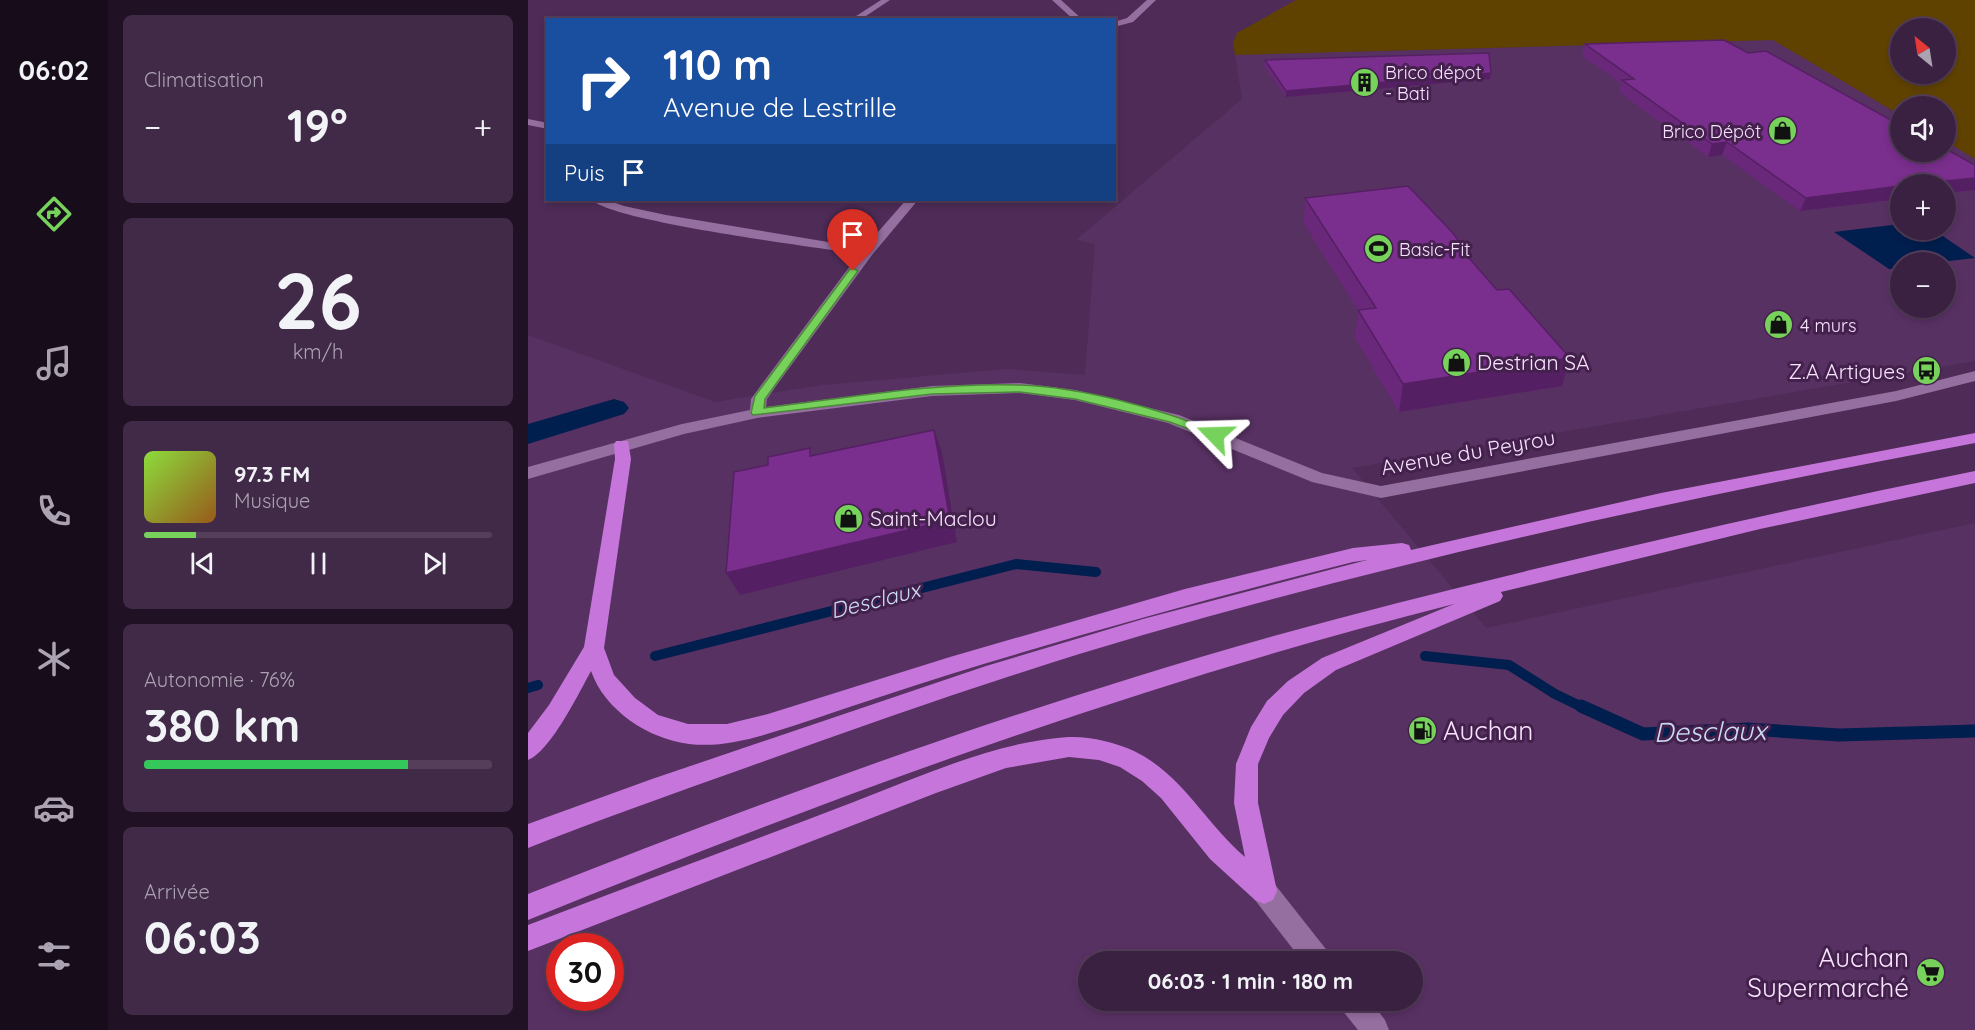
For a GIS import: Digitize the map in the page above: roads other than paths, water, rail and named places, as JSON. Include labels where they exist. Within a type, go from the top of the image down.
[{"type":"highway","points":[[528,836],[805,736],[1001,671],[1205,610],[1466,543],[1804,469],[1975,438]]},
{"type":"highway","points":[[528,750],[557,712],[594,648],[623,459],[622,445]]},
{"type":"highway","points":[[528,907],[787,805],[984,736],[1222,659],[1401,609],[1548,573],[1838,504],[1975,477]]},
{"type":"highway","points":[[594,648],[605,680],[627,705],[651,723],[688,734],[727,734],[768,724],[960,662],[1185,597],[1353,555],[1466,543]]},
{"type":"highway","points":[[1263,891],[1246,803],[1247,764],[1259,734],[1275,708],[1296,687],[1329,664],[1548,573]]},
{"type":"highway","points":[[528,938],[934,783],[1005,758],[1069,747],[1099,750],[1128,759],[1150,774],[1169,790],[1219,851],[1263,891]]},
{"type":"street","points":[[857,18],[886,0]]},
{"type":"street","points":[[1056,0],[1077,18]]},
{"type":"street","points":[[1116,24],[1130,20],[1152,0]]},
{"type":"street","points":[[528,122],[546,126]]},
{"type":"street","points":[[600,201],[620,209],[666,219],[867,252]]},
{"type":"street","points":[[757,413],[759,399],[867,252],[911,201]]},
{"type":"street","name":"Avenue du Peyrou","points":[[528,473],[682,429],[757,413],[932,391],[1020,388],[1064,394],[1173,419],[1318,477],[1382,492],[1896,396],[1975,376]]},
{"type":"street","points":[[1263,891],[1311,951]]},
{"type":"street","points":[[1360,1011],[1375,1030]]},
{"type":"water","points":[[1890,225],[1890,240],[1949,240],[1975,258],[1956,260],[1956,252],[1890,252],[1889,269],[1834,232]]},
{"type":"waterway","points":[[528,434],[614,408]]},
{"type":"waterway","name":"Desclaux","points":[[655,656],[1016,564],[1096,572]]},
{"type":"waterway","name":"Desclaux","points":[[1425,656],[1509,665],[1555,694],[1584,708]]},
{"type":"waterway","name":"Desclaux","points":[[528,688],[538,685]]},
{"type":"waterway","name":"Desclaux","points":[[1581,706],[1643,734],[1748,729],[1839,735],[1975,731]]},
{"type":"place","name":"Brico dépot - Bati","points":[[1364,82]]},
{"type":"place","name":"Brico Dépôt","points":[[1782,131]]},
{"type":"place","name":"Basic-Fit","points":[[1378,249]]},
{"type":"place","name":"4 murs","points":[[1779,325]]},
{"type":"place","name":"Destrian SA","points":[[1456,362]]},
{"type":"place","name":"Z.A Artigues","points":[[1926,371]]},
{"type":"place","name":"Saint-Maclou","points":[[849,518]]},
{"type":"place","name":"Auchan","points":[[1422,730]]},
{"type":"place","name":"Auchan Supermarché","points":[[1930,972]]}]
